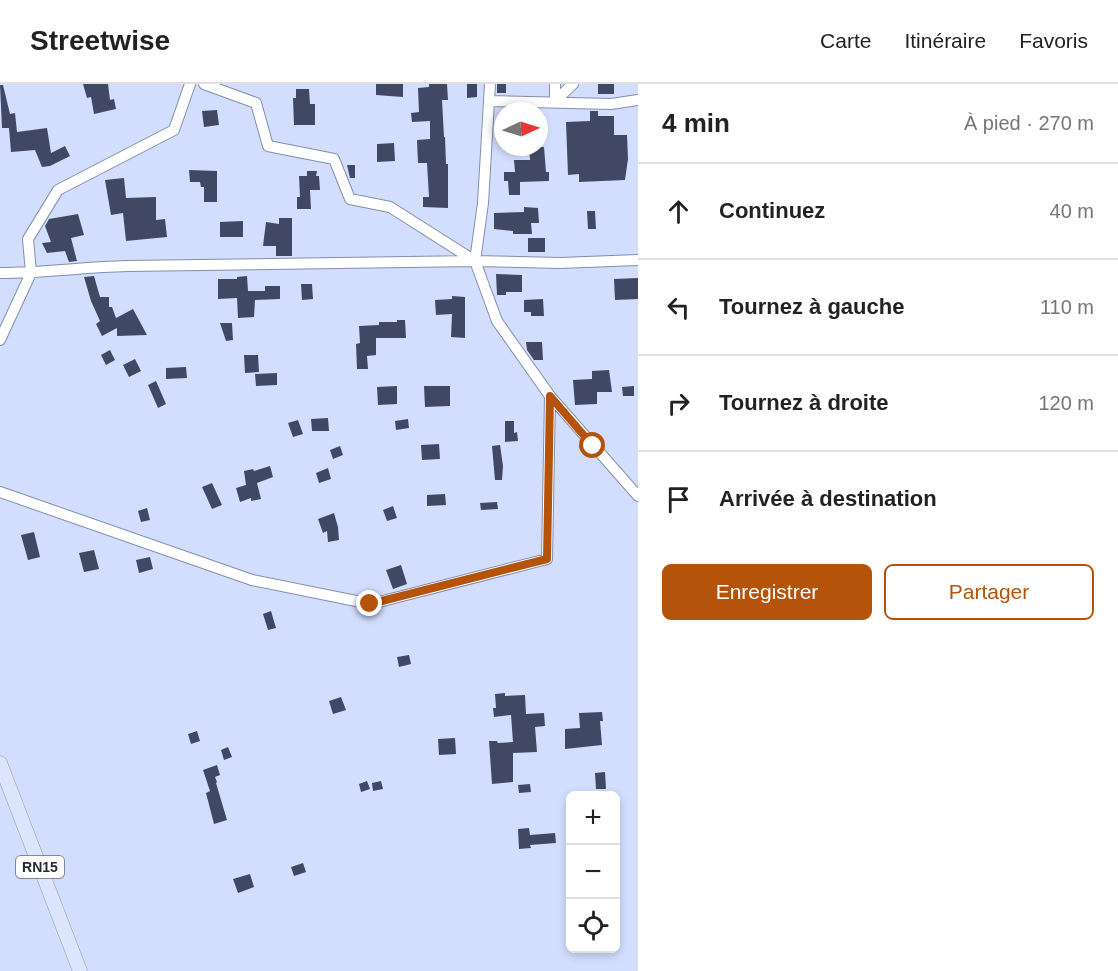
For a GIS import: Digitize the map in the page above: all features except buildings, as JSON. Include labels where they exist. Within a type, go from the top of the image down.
[{"type":"main road","name":"RN15","points":[[0,763],[80,971]]},
{"type":"street","points":[[0,339],[31,273],[28,239],[58,189],[174,130],[190,84]]},
{"type":"street","points":[[204,84],[256,103],[268,146],[334,159],[350,199],[390,207],[476,261]]},
{"type":"street","points":[[490,84],[483,203],[476,261],[497,321],[550,396],[638,496]]},
{"type":"street","points":[[555,84],[555,101]]},
{"type":"street","points":[[555,101],[573,84]]},
{"type":"street","points":[[489,100],[611,104],[638,100]]},
{"type":"street","points":[[0,273],[127,266],[476,261],[560,263],[638,260]]},
{"type":"street","points":[[0,492],[252,580],[370,604],[547,559],[550,396]]},
{"type":"route","points":[[370,604],[547,559],[550,396],[593,446]]}]
